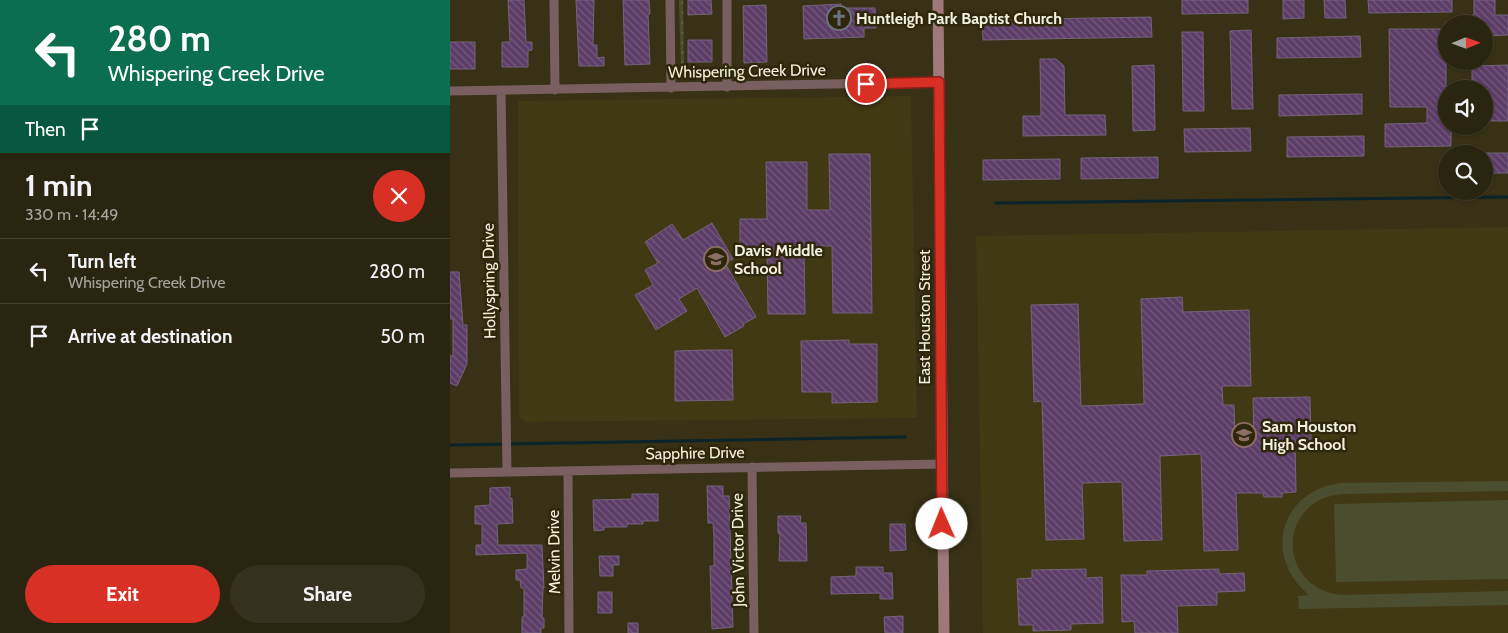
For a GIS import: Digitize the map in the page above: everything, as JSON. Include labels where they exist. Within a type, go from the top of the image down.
[{"type":"main road","name":"East Houston Street","points":[[938,0],[944,633]]},
{"type":"street","points":[[554,0],[555,90]]},
{"type":"street","points":[[670,0],[671,88]]},
{"type":"street","points":[[727,0],[727,87]]},
{"type":"street","name":"Whispering Creek Drive","points":[[501,90],[939,82]]},
{"type":"street","points":[[450,91],[501,90]]},
{"type":"street","name":"Hollyspring Drive","points":[[501,90],[507,472]]},
{"type":"street","name":"Sapphire Drive","points":[[450,473],[942,464]]},
{"type":"street","name":"John Victor Drive","points":[[752,467],[754,633]]},
{"type":"street","name":"Melvin Drive","points":[[568,471],[570,633]]},
{"type":"shaded area","name":"Davis Middle School","points":[[911,96],[917,418],[525,422],[519,416],[518,101]]},
{"type":"shaded area","name":"Sam Houston High School","points":[[1508,227],[1508,633],[983,633],[976,236]]},
{"type":"green space","points":[[679,0],[683,0],[684,68],[718,68],[714,73],[685,73],[681,67]]},
{"type":"green space","points":[[1508,481],[1508,491],[1342,494],[1320,500],[1305,512],[1296,528],[1293,545],[1296,563],[1306,578],[1322,590],[1344,595],[1508,591],[1508,605],[1299,609],[1298,596],[1309,595],[1294,580],[1286,562],[1282,545],[1284,527],[1292,511],[1304,498],[1320,488],[1341,483]]},
{"type":"green space","points":[[1508,500],[1508,579],[1336,582],[1334,504]]},
{"type":"building","points":[[508,0],[524,0],[526,42],[532,42],[532,50],[528,51],[528,67],[502,67],[502,42],[510,42]]},
{"type":"building","points":[[576,0],[594,0],[593,45],[597,45],[597,58],[604,57],[604,66],[579,66]]},
{"type":"building","points":[[623,0],[649,0],[650,64],[625,65]]},
{"type":"building","points":[[688,0],[711,0],[712,14],[688,15]]},
{"type":"building","points":[[1182,0],[1248,0],[1248,13],[1182,14]]},
{"type":"building","points":[[1283,0],[1304,0],[1304,18],[1283,19]]},
{"type":"building","points":[[1324,0],[1345,0],[1346,18],[1325,18]]},
{"type":"building","points":[[1368,0],[1452,0],[1452,12],[1369,13]]},
{"type":"building","points":[[1474,0],[1495,0],[1495,15],[1508,15],[1508,35],[1493,36],[1493,15],[1474,15]]},
{"type":"building","name":"Huntleigh Park Baptist Church","points":[[841,4],[841,8],[875,8],[876,28],[864,28],[864,37],[804,39],[803,6]]},
{"type":"building","points":[[766,5],[767,62],[744,63],[743,6]]},
{"type":"building","points":[[1151,17],[1152,37],[983,40],[982,20]]},
{"type":"building","points":[[1389,29],[1438,29],[1438,70],[1446,70],[1446,80],[1438,80],[1438,135],[1451,135],[1451,145],[1385,147],[1385,124],[1427,123],[1427,107],[1390,107]]},
{"type":"building","points":[[1251,30],[1253,109],[1232,109],[1230,31]]},
{"type":"building","points":[[1182,32],[1203,32],[1204,111],[1183,111]]},
{"type":"building","points":[[1360,36],[1361,57],[1277,58],[1277,38]]},
{"type":"building","points":[[688,40],[712,40],[712,62],[688,62]]},
{"type":"building","points":[[450,42],[475,42],[475,69],[450,69]]},
{"type":"building","points":[[1040,59],[1056,59],[1064,66],[1065,115],[1105,115],[1106,135],[1023,136],[1023,116],[1041,116]]},
{"type":"building","points":[[1154,65],[1155,130],[1133,131],[1132,66]]},
{"type":"building","points":[[1493,65],[1508,65],[1508,121],[1493,121],[1493,80],[1472,80],[1472,70],[1493,70]]},
{"type":"building","points":[[1362,94],[1362,114],[1279,116],[1279,95]]},
{"type":"building","points":[[1250,128],[1251,151],[1185,152],[1184,129]]},
{"type":"building","points":[[1364,136],[1364,156],[1287,157],[1287,137]]},
{"type":"building","points":[[1493,153],[1508,153],[1508,173],[1493,173]]},
{"type":"building","points":[[829,154],[870,154],[872,313],[833,313],[832,246],[804,246],[805,314],[768,314],[767,247],[740,247],[740,219],[767,219],[766,162],[807,162],[807,210],[830,210]]},
{"type":"building","points":[[1158,157],[1158,178],[1081,179],[1081,158]]},
{"type":"building","points":[[1060,159],[1060,179],[983,180],[983,160]]},
{"type":"building","points":[[712,223],[733,259],[725,263],[756,317],[725,337],[697,288],[679,299],[687,311],[656,330],[635,295],[653,285],[645,270],[658,263],[645,242],[672,224],[683,240]]},
{"type":"building","points":[[450,272],[459,272],[463,325],[467,325],[467,364],[457,386],[450,383],[450,355],[453,357],[453,319],[450,319]]},
{"type":"building","points":[[1182,297],[1183,312],[1249,310],[1251,386],[1222,386],[1223,405],[1234,405],[1235,443],[1254,443],[1253,398],[1310,397],[1311,442],[1295,442],[1296,492],[1282,493],[1282,497],[1264,497],[1263,493],[1236,493],[1238,550],[1204,551],[1201,454],[1160,456],[1162,540],[1124,541],[1122,482],[1082,483],[1084,539],[1046,540],[1042,401],[1034,402],[1031,305],[1078,304],[1081,406],[1144,404],[1141,299]]},
{"type":"building","points":[[849,340],[849,344],[877,344],[877,402],[832,403],[832,392],[802,392],[801,341]]},
{"type":"building","points":[[732,350],[733,400],[675,401],[675,351]]},
{"type":"building","points":[[707,486],[723,486],[723,496],[729,496],[733,627],[712,629],[710,566],[714,566],[714,536],[713,523],[708,523]]},
{"type":"building","points":[[510,487],[513,523],[497,524],[498,545],[542,545],[544,588],[542,618],[544,618],[544,628],[541,628],[541,633],[522,633],[524,588],[521,588],[520,580],[516,580],[516,570],[527,569],[527,553],[476,555],[476,545],[482,545],[482,524],[475,524],[475,506],[490,505],[490,488]]},
{"type":"building","points":[[632,494],[658,494],[658,521],[643,521],[643,524],[627,524],[627,527],[604,527],[604,530],[594,531],[593,500],[632,499]]},
{"type":"building","points":[[778,516],[801,516],[800,523],[806,523],[807,561],[779,561],[780,534],[778,533]]},
{"type":"building","points":[[890,524],[905,524],[906,550],[890,551]]},
{"type":"building","points":[[599,556],[619,556],[619,565],[613,565],[613,576],[600,576]]},
{"type":"building","points":[[856,567],[883,567],[883,573],[892,573],[893,599],[880,599],[880,593],[831,594],[831,577],[856,576]]},
{"type":"building","points":[[1086,569],[1086,578],[1102,577],[1103,623],[1071,624],[1071,630],[1033,631],[1033,625],[1019,625],[1017,579],[1032,578],[1032,570]]},
{"type":"building","points":[[1219,569],[1219,574],[1244,573],[1245,591],[1217,592],[1217,605],[1177,606],[1178,633],[1135,633],[1134,621],[1122,622],[1121,575],[1147,575],[1147,571]]},
{"type":"building","points":[[598,592],[612,592],[612,613],[598,613]]},
{"type":"building","points":[[903,616],[903,633],[885,633],[884,617]]},
{"type":"building","points":[[628,623],[638,623],[638,633],[628,633]]},
{"type":"waterway","points":[[996,203],[1508,197]]},
{"type":"waterway","points":[[450,445],[905,437]]},
{"type":"place","name":"Huntleigh Park Baptist Church","points":[[839,18]]},
{"type":"place","name":"Davis Middle School","points":[[716,259]]},
{"type":"place","name":"Sam Houston High School","points":[[1244,435]]},
{"type":"route","points":[[866,84],[939,82],[942,524]]}]
